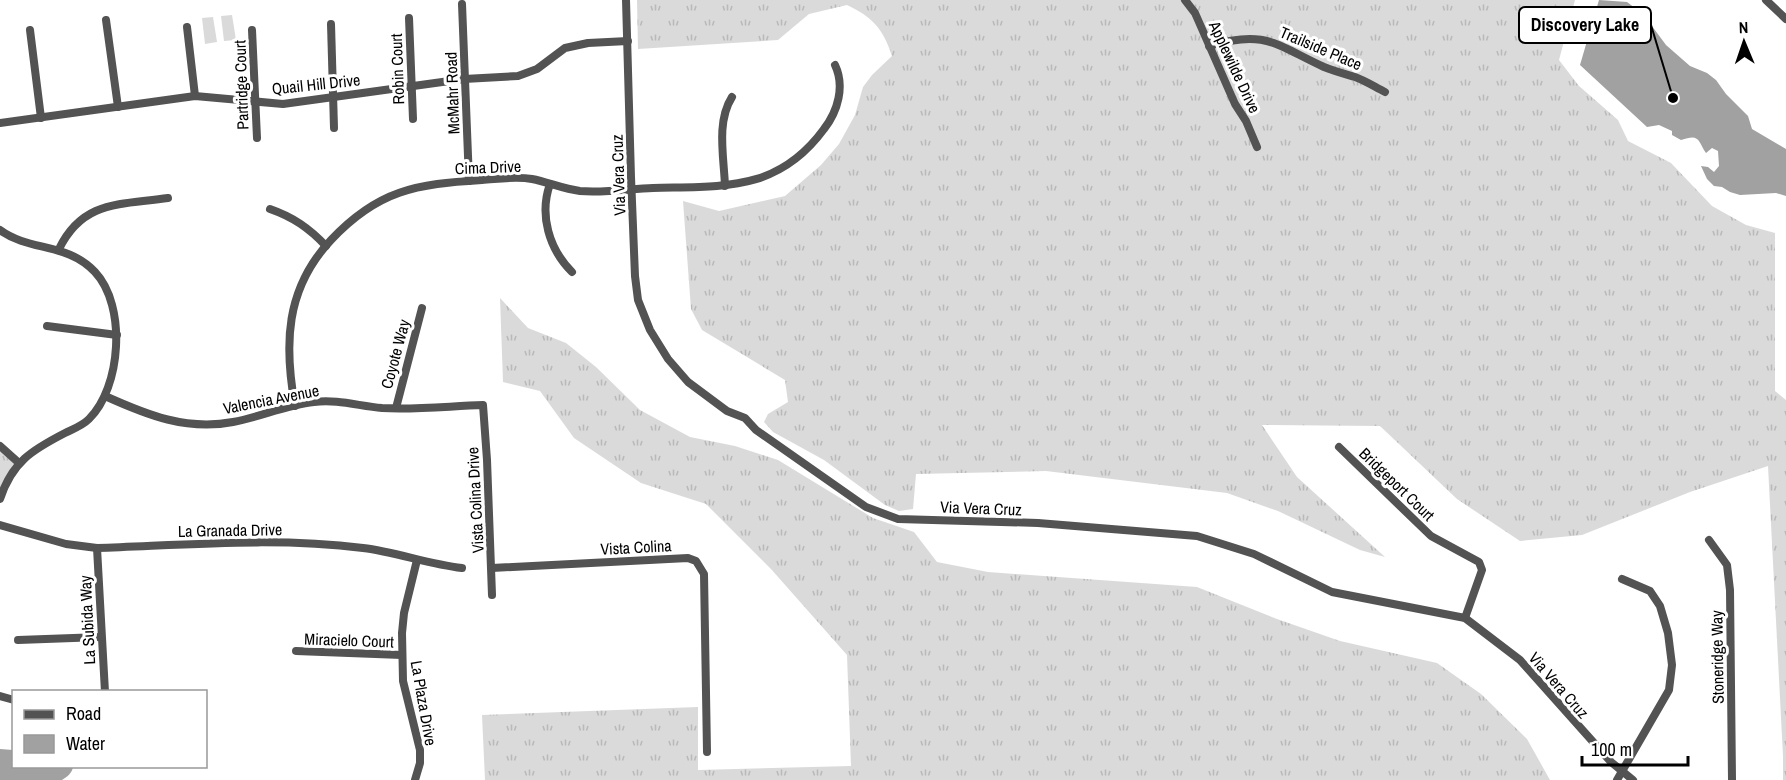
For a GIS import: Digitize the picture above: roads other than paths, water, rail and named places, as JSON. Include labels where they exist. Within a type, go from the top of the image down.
[{"type":"street","name":"Via Vera Cruz","points":[[626,0],[635,276],[638,300],[650,330],[668,359],[688,382],[728,411],[745,418],[756,430],[866,507],[898,519],[1038,523],[1197,536],[1254,554],[1332,592],[1465,618],[1520,660],[1588,738],[1633,780]]},
{"type":"street","name":"Applewilde Drive","points":[[1185,0],[1195,13],[1235,104],[1246,121],[1257,147]]},
{"type":"street","points":[[1766,0],[1786,19]]},
{"type":"street","name":"McMahr Road","points":[[462,4],[469,181]]},
{"type":"street","name":"Robin Court","points":[[409,18],[413,119]]},
{"type":"street","points":[[106,20],[118,107]]},
{"type":"street","points":[[331,24],[334,128]]},
{"type":"street","points":[[187,27],[195,96]]},
{"type":"street","points":[[30,30],[41,118]]},
{"type":"street","name":"Partridge Court","points":[[252,30],[257,138]]},
{"type":"street","name":"Trailside Place","points":[[1209,46],[1232,39],[1273,41],[1325,67],[1357,78],[1385,92]]},
{"type":"street","name":"Quail Hill Drive","points":[[0,123],[195,96],[284,104],[464,79],[518,76],[537,69],[565,48],[588,43],[628,41]]},
{"type":"street","name":"Cima Drive","points":[[295,406],[287,347],[289,326],[296,298],[306,274],[326,246],[342,228],[370,206],[386,198],[432,183],[520,178],[582,191],[724,186],[749,182],[784,168],[812,145],[827,126],[838,102],[841,88],[839,72],[835,65]]},
{"type":"street","points":[[724,186],[722,126],[727,105],[732,98]]},
{"type":"street","points":[[550,184],[546,217],[550,240],[556,253],[572,272]]},
{"type":"street","points":[[59,249],[74,225],[94,211],[109,206],[168,198]]},
{"type":"street","points":[[270,209],[300,223],[326,246]]},
{"type":"street","points":[[0,230],[8,236],[32,244],[59,249],[95,271],[110,293],[117,335],[111,381],[98,410],[86,422],[36,448],[19,463],[9,476],[0,499]]},
{"type":"street","name":"Coyote Way","points":[[396,408],[422,308]]},
{"type":"street","points":[[47,326],[117,335]]},
{"type":"street","name":"Valencia Avenue","points":[[105,396],[143,414],[170,422],[193,424],[232,422],[313,402],[336,401],[396,408],[483,405]]},
{"type":"street","name":"Vista Colina Drive","points":[[483,405],[492,595]]},
{"type":"street","points":[[0,446],[19,463]]},
{"type":"street","name":"Bridgeport Court","points":[[1339,447],[1424,530],[1479,562],[1482,570],[1465,618]]},
{"type":"street","name":"La Granada Drive","points":[[0,525],[66,544],[97,548],[297,542],[365,548],[462,568]]},
{"type":"street","name":"Stoneridge Way","points":[[1709,540],[1727,565],[1730,590],[1732,780]]},
{"type":"street","name":"La Subida Way","points":[[97,548],[105,690]]},
{"type":"street","name":"Vista Colina","points":[[492,568],[688,558],[696,561],[704,574],[707,752]]},
{"type":"street","name":"La Plaza Drive","points":[[415,780],[420,763],[420,750],[404,681],[402,655],[404,613],[417,560]]},
{"type":"street","points":[[1617,780],[1670,690],[1672,665],[1668,633],[1660,606],[1650,591],[1622,579]]},
{"type":"street","points":[[18,640],[102,637]]},
{"type":"street","name":"Miracielo Court","points":[[296,651],[402,655]]},
{"type":"water","points":[[1599,0],[1627,2],[1643,14],[1666,45],[1690,66],[1707,73],[1716,80],[1726,94],[1748,116],[1752,129],[1786,149],[1786,196],[1776,193],[1740,195],[1714,186],[1707,179],[1701,166],[1708,167],[1714,172],[1719,166],[1718,151],[1712,148],[1706,153],[1698,139],[1692,137],[1681,140],[1672,135],[1672,131],[1659,125],[1647,127],[1580,65]]},
{"type":"water","points":[[0,749],[12,750],[12,768],[72,768],[69,775],[62,780],[0,780]]},
{"type":"place","name":"Discovery Lake","points":[[1673,98]]}]
